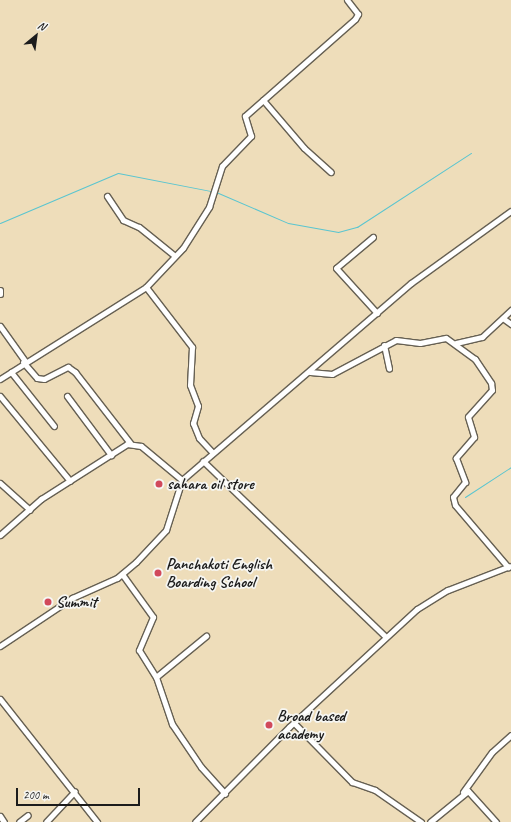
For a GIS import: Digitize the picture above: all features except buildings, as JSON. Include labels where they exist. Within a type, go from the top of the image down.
[{"type":"street","points":[[0,379],[24,362],[146,287],[175,256],[209,207],[222,166],[251,136],[245,116],[355,19],[358,14],[347,0]]},
{"type":"street","points":[[263,100],[304,148],[331,172]]},
{"type":"street","points":[[107,196],[123,220],[139,227],[175,256]]},
{"type":"street","points":[[0,646],[72,598],[122,574],[158,541],[171,518],[182,480],[212,452],[310,372],[377,313],[454,250],[511,211]]},
{"type":"street","points":[[373,237],[336,268],[377,313]]},
{"type":"street","points":[[146,287],[192,348],[190,385],[198,406],[193,423],[199,438],[212,452]]},
{"type":"street","points":[[456,343],[482,338],[504,319],[511,310]]},
{"type":"street","points":[[504,319],[511,324]]},
{"type":"street","points":[[0,326],[24,362],[37,378],[44,379],[68,367],[76,372],[130,443],[142,446],[182,480]]},
{"type":"street","points":[[195,822],[225,794],[294,723],[385,636],[429,600],[510,566],[454,505],[453,497],[465,482],[456,458],[474,437],[468,417],[492,387],[484,369],[456,343],[441,338],[420,343],[396,340],[384,345],[332,374],[310,372]]},
{"type":"street","points":[[384,345],[389,368]]},
{"type":"street","points":[[11,372],[54,426]]},
{"type":"street","points":[[0,396],[70,481]]},
{"type":"street","points":[[67,396],[111,455]]},
{"type":"street","points":[[0,535],[30,510],[70,481],[130,443]]},
{"type":"street","points":[[203,461],[385,636]]},
{"type":"street","points":[[0,483],[30,510]]},
{"type":"street","points":[[122,574],[153,617],[139,650],[156,677],[176,730],[225,794]]},
{"type":"street","points":[[156,677],[206,636]]},
{"type":"street","points":[[0,699],[75,791],[97,822]]},
{"type":"street","points":[[294,723],[352,782],[375,790],[422,822]]},
{"type":"street","points":[[430,822],[463,792],[492,752],[511,735]]},
{"type":"street","points":[[46,822],[75,791]]},
{"type":"street","points":[[463,792],[472,793],[496,822]]},
{"type":"street","points":[[19,822],[28,815]]},
{"type":"street","points":[[0,816],[4,822]]},
{"type":"waterway","points":[[216,192],[288,223],[338,232],[357,227],[471,153]]},
{"type":"waterway","points":[[0,223],[118,173],[211,191]]},
{"type":"waterway","points":[[465,497],[511,467]]},
{"type":"place","name":"sahara oil store","points":[[159,484]]},
{"type":"place","name":"Panchakoti English Boarding School","points":[[158,573]]},
{"type":"place","name":"Summit","points":[[48,602]]},
{"type":"place","name":"Broad based academy","points":[[269,725]]}]
